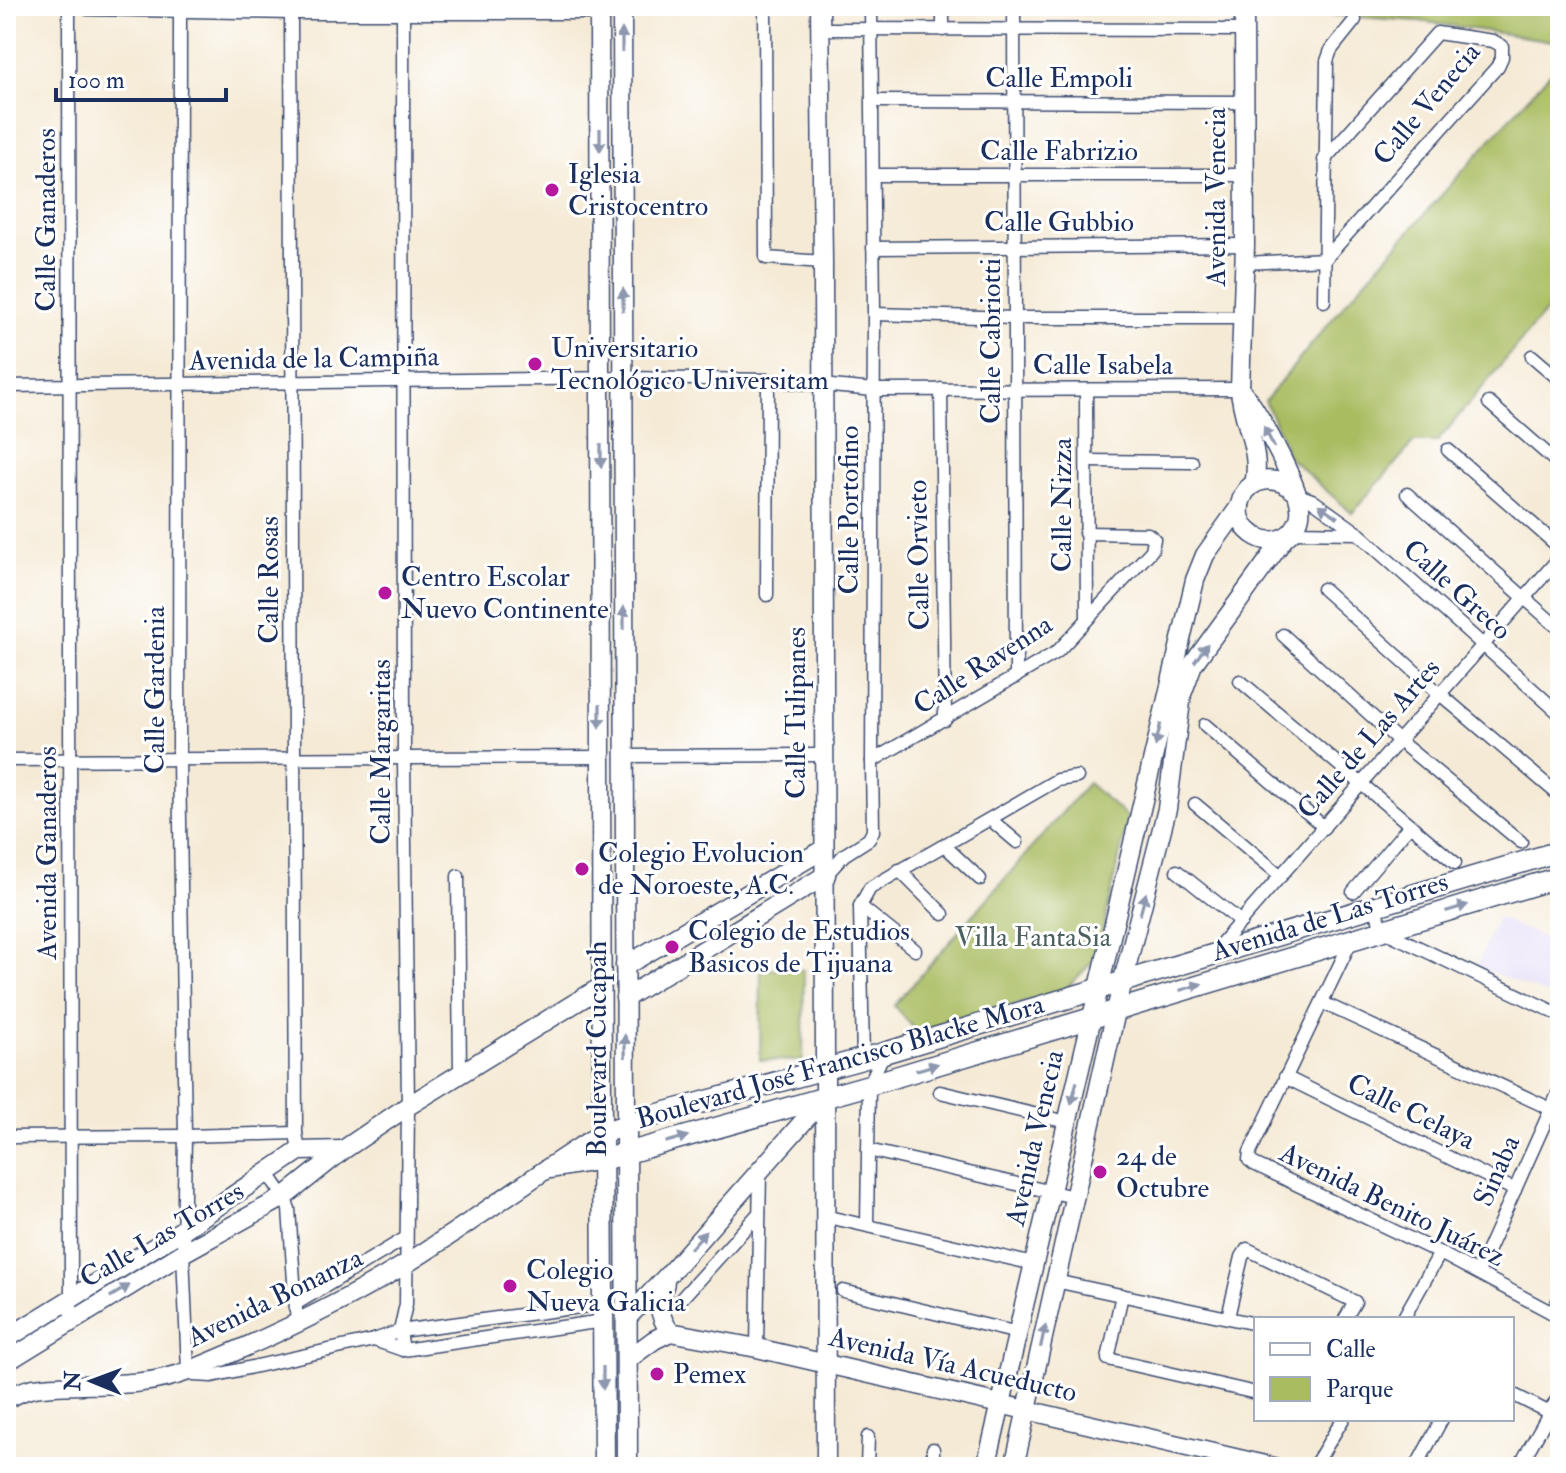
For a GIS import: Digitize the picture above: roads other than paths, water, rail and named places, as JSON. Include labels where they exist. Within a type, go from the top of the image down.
[{"type":"main road","name":"Avenida de Las Torres","points":[[1100,986],[1560,851]]},
{"type":"main road","name":"Avenida de Las Torres","points":[[1093,1017],[1560,877]]},
{"type":"main road","name":"Boulevard José Francisco Blacke Mora","points":[[602,1133],[884,1053],[1100,986]]},
{"type":"main road","name":"Boulevard José Francisco Blacke Mora","points":[[602,1160],[869,1085],[1093,1017]]},
{"type":"main road","name":"Boulevard Cucapah","points":[[626,1124],[627,1467]]},
{"type":"main road","name":"Boulevard Cucapah","points":[[602,1133],[604,1467]]},
{"type":"street","name":"Calle Ganaderos","points":[[69,6],[70,386]]},
{"type":"street","points":[[88,6],[291,10],[600,8]]},
{"type":"street","name":"Boulevard Cucapah","points":[[622,6],[626,1124]]},
{"type":"street","points":[[765,6],[766,258],[823,262]]},
{"type":"street","name":"Calle Tulipanes","points":[[820,6],[826,875],[826,1467]]},
{"type":"street","name":"Calle Portofino","points":[[826,875],[844,855],[869,839],[873,831],[871,6]]},
{"type":"street","points":[[943,6],[943,30]]},
{"type":"street","name":"Calle Cabriotti","points":[[1014,6],[1016,677]]},
{"type":"street","name":"Avenida Venecia","points":[[1244,6],[1245,254],[1240,389],[1241,409],[1258,463],[1254,484]]},
{"type":"street","name":"Calle Gardenia","points":[[180,8],[179,759],[185,1136],[183,1253],[188,1371]]},
{"type":"street","name":"Boulevard Cucapah","points":[[600,8],[602,1133]]},
{"type":"street","name":"Calle Margaritas","points":[[403,9],[404,758],[408,1106],[406,1304],[400,1331],[403,1350]]},
{"type":"street","name":"Calle Rosas","points":[[291,10],[294,382],[292,760],[298,1142]]},
{"type":"street","name":"Calle Venecia","points":[[1325,259],[1327,61],[1331,50],[1355,20]]},
{"type":"street","points":[[819,29],[1245,30]]},
{"type":"street","name":"Calle Venecia","points":[[1324,160],[1437,33],[1493,41],[1502,46],[1498,66],[1325,259]]},
{"type":"street","name":"Calle Empoli","points":[[873,101],[1244,102]]},
{"type":"street","name":"Calle Fabrizio","points":[[873,175],[1245,175]]},
{"type":"street","name":"Calle Gubbio","points":[[873,248],[1014,246],[1245,254]]},
{"type":"street","points":[[1245,254],[1325,259],[1324,301]]},
{"type":"street","points":[[874,314],[1015,318],[1243,318]]},
{"type":"street","points":[[1532,356],[1560,380]]},
{"type":"street","name":"Avenida de la Campiña","points":[[6,386],[601,378],[768,380]]},
{"type":"street","points":[[767,595],[768,380]]},
{"type":"street","name":"Calle Isabela","points":[[768,380],[874,390],[1240,389]]},
{"type":"street","name":"Avenida Ganaderos","points":[[70,386],[71,1321]]},
{"type":"street","name":"Calle Orvieto","points":[[941,389],[945,720]]},
{"type":"street","points":[[1240,389],[1254,406],[1300,504],[1300,516],[1288,534]]},
{"type":"street","name":"Calle Nizza","points":[[1086,390],[1087,619]]},
{"type":"street","points":[[1489,403],[1560,465]]},
{"type":"street","points":[[1448,450],[1560,548]]},
{"type":"street","points":[[1087,461],[1192,462]]},
{"type":"street","points":[[1294,492],[1286,484],[1273,479],[1254,484],[1244,493],[1240,506],[1244,526],[1253,536],[1266,541],[1288,534],[1358,533]]},
{"type":"street","name":"Calle Greco","points":[[1294,492],[1312,500],[1358,533],[1560,714]]},
{"type":"street","points":[[1407,494],[1555,625]]},
{"type":"street","name":"Avenida Venecia","points":[[986,1467],[1195,580],[1205,555],[1240,506]]},
{"type":"street","name":"Calle Ravenna","points":[[872,761],[1057,652],[1152,550],[1154,539],[1148,534],[1085,533]]},
{"type":"street","name":"Avenida Venecia","points":[[1014,1467],[1123,980],[1167,809],[1179,708],[1187,679],[1193,664],[1288,534]]},
{"type":"street","name":"Calle de Las Artes","points":[[1213,953],[1560,557]]},
{"type":"street","points":[[1323,589],[1560,796]]},
{"type":"street","points":[[1283,635],[1398,740],[1521,842]]},
{"type":"street","points":[[1240,681],[1455,863]]},
{"type":"street","points":[[1205,725],[1324,827]]},
{"type":"street","points":[[625,756],[824,755]]},
{"type":"street","points":[[6,760],[600,757]]},
{"type":"street","points":[[863,1059],[860,906],[870,888],[1057,780],[1077,777]]},
{"type":"street","points":[[1195,804],[1281,876]]},
{"type":"street","points":[[991,820],[1017,842]]},
{"type":"street","points":[[1353,892],[1410,825]]},
{"type":"street","points":[[945,846],[980,879]]},
{"type":"street","points":[[625,966],[824,849],[844,855]]},
{"type":"street","points":[[899,870],[943,914]]},
{"type":"street","points":[[1177,871],[1241,922]]},
{"type":"street","points":[[625,998],[826,875]]},
{"type":"street","points":[[458,876],[460,1072]]},
{"type":"street","points":[[1375,905],[1382,930],[1560,1015]]},
{"type":"street","points":[[860,906],[915,950]]},
{"type":"street","name":"Avenida Benito Juárez","points":[[1352,939],[1250,1152],[1249,1160],[1478,1272],[1556,1315]]},
{"type":"street","name":"Calle Las Torres","points":[[6,1362],[183,1253],[284,1197],[343,1150],[408,1106],[601,987]]},
{"type":"street","points":[[1323,1003],[1551,1109]]},
{"type":"street","points":[[867,1225],[869,1085],[884,1053]]},
{"type":"street","name":"Calle Celaya","points":[[1285,1077],[1515,1190]]},
{"type":"street","name":"Sinaba","points":[[1478,1272],[1560,1089]]},
{"type":"street","points":[[940,1092],[1067,1122]]},
{"type":"street","points":[[627,1318],[825,1097]]},
{"type":"street","name":"Avenida Bonanza","points":[[6,1399],[31,1388],[117,1385],[188,1371],[297,1324],[406,1264],[541,1170],[602,1133]]},
{"type":"street","points":[[6,1137],[185,1136],[298,1142],[343,1150]]},
{"type":"street","name":"Calle Las Torres","points":[[6,1339],[184,1229],[267,1172],[298,1142]]},
{"type":"street","points":[[868,1150],[1074,1197]]},
{"type":"street","name":"Avenida Bonanza","points":[[541,1170],[602,1160]]},
{"type":"street","points":[[757,1348],[760,1170]]},
{"type":"street","points":[[267,1172],[289,1209],[297,1324]]},
{"type":"street","points":[[682,1298],[759,1213]]},
{"type":"street","points":[[824,1216],[1034,1264]]},
{"type":"street","points":[[297,1303],[406,1238]]},
{"type":"street","points":[[1228,1317],[1242,1257],[1247,1249],[1355,1302],[1346,1317]]},
{"type":"street","points":[[1404,1317],[1440,1253]]},
{"type":"street","points":[[627,1360],[670,1332],[663,1322],[658,1304],[668,1275]]},
{"type":"street","points":[[1055,1281],[1254,1324]]},
{"type":"street","points":[[843,1291],[1018,1333]]},
{"type":"street","points":[[1122,1295],[1108,1359],[1254,1393]]},
{"type":"street","points":[[1556,1315],[1560,1297]]},
{"type":"street","points":[[188,1371],[194,1375],[212,1376],[374,1340],[400,1331],[571,1308],[603,1312]]},
{"type":"street","points":[[571,1308],[573,1325]]},
{"type":"street","points":[[374,1340],[403,1350],[573,1325],[603,1312]]},
{"type":"street","name":"Avenida Vía Acueducto","points":[[670,1332],[757,1348],[1274,1467]]},
{"type":"street","points":[[6,1384],[31,1388]]},
{"type":"street","points":[[1519,1467],[1555,1415],[1560,1394]]},
{"type":"street","points":[[1514,1395],[1555,1415]]},
{"type":"street","points":[[1314,1467],[1342,1421]]},
{"type":"street","points":[[1416,1467],[1441,1421]]},
{"type":"street","points":[[867,1467],[868,1437]]},
{"type":"street","points":[[933,1449],[933,1467]]},
{"type":"place","name":"Iglesia Cristocentro","points":[[552,190]]},
{"type":"place","name":"Universitario Tecnológico Universitam","points":[[535,364]]},
{"type":"place","name":"Centro Escolar Nuevo Continente","points":[[385,593]]},
{"type":"place","name":"Colegio Evolucion de Noroeste, A.C.","points":[[582,869]]},
{"type":"place","name":"Colegio de Estudios Basicos de Tijuana","points":[[672,947]]},
{"type":"place","name":"24 de Octubre","points":[[1100,1172]]},
{"type":"place","name":"Colegio Nueva Galicia","points":[[510,1286]]},
{"type":"place","name":"Pemex","points":[[657,1374]]},
{"type":"park label","name":"Villa FantaSia","points":[[1033,937]]}]
